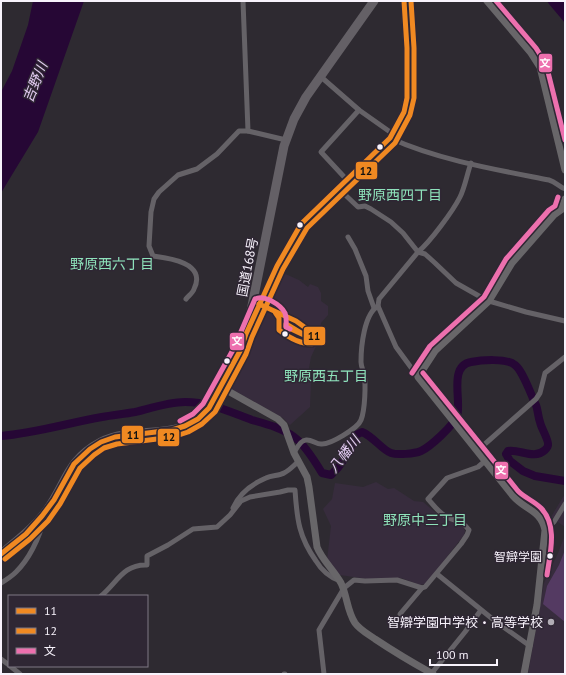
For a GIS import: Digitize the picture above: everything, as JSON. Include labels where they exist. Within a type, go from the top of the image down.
[{"type":"highway","name":"国道168号","points":[[1,554],[19,540],[47,510],[70,468],[85,452],[103,441],[124,435],[164,431],[190,424],[203,415],[211,404],[221,388],[240,350],[246,334],[286,140],[297,114],[320,76],[374,1]]},
{"type":"main road","points":[[246,334],[277,266],[302,224],[391,136],[404,112],[407,98],[407,48],[404,1]]},
{"type":"main road","points":[[487,1],[532,52],[540,67],[565,170]]},
{"type":"main road","points":[[524,674],[537,605],[545,530],[542,518],[518,501],[418,377],[435,351],[489,301],[512,263],[554,215],[563,212],[565,199]]},
{"type":"main road","points":[[221,388],[278,419],[284,425],[307,476],[316,547],[344,588],[350,612],[355,623],[362,631],[432,674]]},
{"type":"street","points":[[242,1],[248,131]]},
{"type":"street","points":[[320,76],[391,136],[404,145],[502,171],[555,181],[562,188],[565,188]]},
{"type":"street","points":[[347,180],[321,152],[360,110]]},
{"type":"street","points":[[186,299],[194,289],[196,279],[194,271],[186,263],[170,258],[153,256],[149,246],[151,212],[154,200],[159,192],[178,175],[197,169],[217,154],[239,131],[248,131],[286,140]]},
{"type":"street","points":[[295,448],[303,441],[307,440],[319,444],[325,444],[352,430],[361,421],[364,409],[364,374],[361,364],[362,342],[369,315],[376,307],[379,299],[418,252],[425,246],[460,196],[471,163]]},
{"type":"street","points":[[339,189],[358,207],[365,206],[391,222],[403,233],[418,252],[425,254],[435,262],[456,283],[489,301],[526,312],[565,321]]},
{"type":"street","points":[[348,238],[355,248],[366,276],[368,291],[396,347],[418,377]]},
{"type":"street","points":[[478,451],[534,401],[540,394],[545,373],[565,357]]},
{"type":"street","points":[[230,515],[236,500],[244,492],[267,477],[284,474],[299,461]]},
{"type":"street","points":[[400,614],[422,588],[425,588],[430,583],[467,535],[469,530],[464,523],[448,517],[438,511],[428,499],[447,478],[478,467],[485,461]]},
{"type":"street","points":[[102,595],[111,588],[119,576],[138,564],[147,565],[148,556],[193,529],[217,527],[230,515],[241,501],[250,497],[288,490],[295,490],[296,507],[301,535],[307,548],[328,576],[340,581]]},
{"type":"street","points":[[545,530],[554,522],[565,504]]},
{"type":"street","points":[[1,583],[16,572],[24,562],[41,531],[47,510]]},
{"type":"street","points":[[437,574],[481,610],[530,646]]},
{"type":"street","points":[[324,674],[319,630],[344,588],[354,580],[398,580],[422,588]]},
{"type":"street","points":[[432,674],[481,610]]},
{"type":"shaded area","points":[[281,272],[299,280],[308,287],[310,284],[318,287],[321,293],[321,301],[328,306],[328,315],[321,323],[320,338],[311,357],[308,374],[311,383],[310,407],[290,425],[283,418],[228,387],[249,341],[253,327]]},
{"type":"shaded area","points":[[376,482],[388,489],[394,488],[414,501],[423,502],[441,517],[463,527],[465,531],[464,535],[425,584],[420,585],[401,578],[367,579],[340,575],[327,560],[331,526],[323,509],[332,499],[335,483],[363,487]]},
{"type":"shaded area","points":[[565,495],[565,527],[551,517]]},
{"type":"shaded area","name":"智辯学園中学校・高等学校","points":[[565,535],[565,674],[528,674],[544,583]]},
{"type":"shaded area","points":[[565,550],[565,622],[543,604],[547,586],[559,565]]},
{"type":"water","name":"吉野川","points":[[33,1],[84,1],[38,132],[1,193],[1,92],[12,71],[28,25]]},
{"type":"water","points":[[547,1],[565,1],[565,23],[549,4]]},
{"type":"waterway","name":"八幡川","points":[[1,436],[26,433],[102,417],[135,412],[173,403],[194,402],[220,408],[284,431],[294,437],[301,444],[322,473],[331,475],[346,457],[356,435],[362,432],[391,453],[410,453],[425,449],[446,430],[457,416],[458,377],[460,370],[464,365],[475,361],[500,360],[515,365],[521,372],[536,405],[541,425],[548,443],[548,447],[541,453],[532,454],[508,451],[506,454],[510,461],[523,471],[535,476],[565,481]]},
{"type":"transit line","name":"11","points":[[1,554],[26,534],[42,516],[54,500],[74,464],[90,449],[101,442],[115,437],[172,430],[185,426],[198,419],[209,408],[240,351],[246,334],[277,266],[301,224],[390,138],[404,112],[407,98],[407,48],[404,1]]},
{"type":"transit line","name":"12","points":[[5,559],[30,539],[48,521],[60,504],[80,468],[94,455],[104,448],[117,444],[173,437],[188,432],[202,424],[215,412],[246,354],[252,337],[283,269],[307,228],[395,143],[410,115],[414,98],[414,48],[411,1]]},
{"type":"transit line","name":"文","points":[[496,1],[536,48],[546,64],[565,140]]},
{"type":"transit line","name":"文","points":[[412,373],[430,346],[484,297],[506,259],[549,210],[555,206],[558,197]]},
{"type":"transit line","name":"文","points":[[180,421],[193,414],[203,404],[234,348],[255,299],[267,299],[280,307],[286,315],[286,327],[290,329]]},
{"type":"transit line","name":"11","points":[[259,304],[296,321],[314,334],[315,341],[312,344],[303,343],[283,333],[279,330],[279,318],[275,312]]},
{"type":"transit line","name":"12","points":[[286,324],[306,336],[286,327],[286,324]]},
{"type":"transit line","name":"文","points":[[423,373],[518,491],[541,508],[546,515],[550,523],[552,540],[547,575]]},
{"type":"place","name":"智辯学園","points":[[550,556]]},
{"type":"place","name":"智辯学園中学校・高等学校","points":[[551,622]]},
{"type":"district","name":"野原西四丁目","points":[[400,195]]},
{"type":"district","name":"野原西六丁目","points":[[112,264]]},
{"type":"district","name":"野原西五丁目","points":[[326,376]]},
{"type":"district","name":"野原中三丁目","points":[[425,520]]}]
